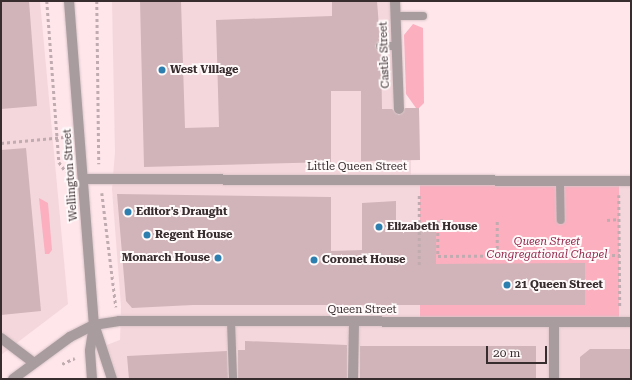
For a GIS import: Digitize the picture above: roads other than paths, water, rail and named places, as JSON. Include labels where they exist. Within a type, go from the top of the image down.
[{"type":"street","name":"Wellington Street","points":[[69,1],[73,23],[94,325],[90,351],[92,379]]},
{"type":"street","name":"Wellington Street","points":[[73,23],[76,1]]},
{"type":"street","name":"Castle Street","points":[[395,1],[399,109]]},
{"type":"street","name":"Little Queen Street","points":[[83,179],[631,181]]},
{"type":"street","name":"Queen Street","points":[[13,379],[70,337],[94,325],[119,321],[631,322]]},
{"type":"street","points":[[354,322],[354,379]]},
{"type":"street","points":[[554,322],[554,379]]},
{"type":"street","name":"Wellington Street","points":[[94,325],[112,379]]},
{"type":"street","points":[[1,338],[34,363]]},
{"type":"lane","points":[[396,16],[423,16]]},
{"type":"lane","points":[[380,46],[397,46]]},
{"type":"lane","points":[[560,181],[561,220]]},
{"type":"lane","points":[[231,321],[233,379]]},
{"type":"place","name":"West Village","points":[[162,70]]},
{"type":"place","name":"Editor's Draught","points":[[128,212]]},
{"type":"place","name":"Elizabeth House","points":[[379,227]]},
{"type":"place","name":"Regent House","points":[[147,235]]},
{"type":"place","name":"Monarch House","points":[[218,258]]},
{"type":"place","name":"Coronet House","points":[[314,260]]},
{"type":"place","name":"21 Queen Street","points":[[507,285]]},
{"type":"park label","name":"Queen Street Congregational Chapel","points":[[547,249]]}]
